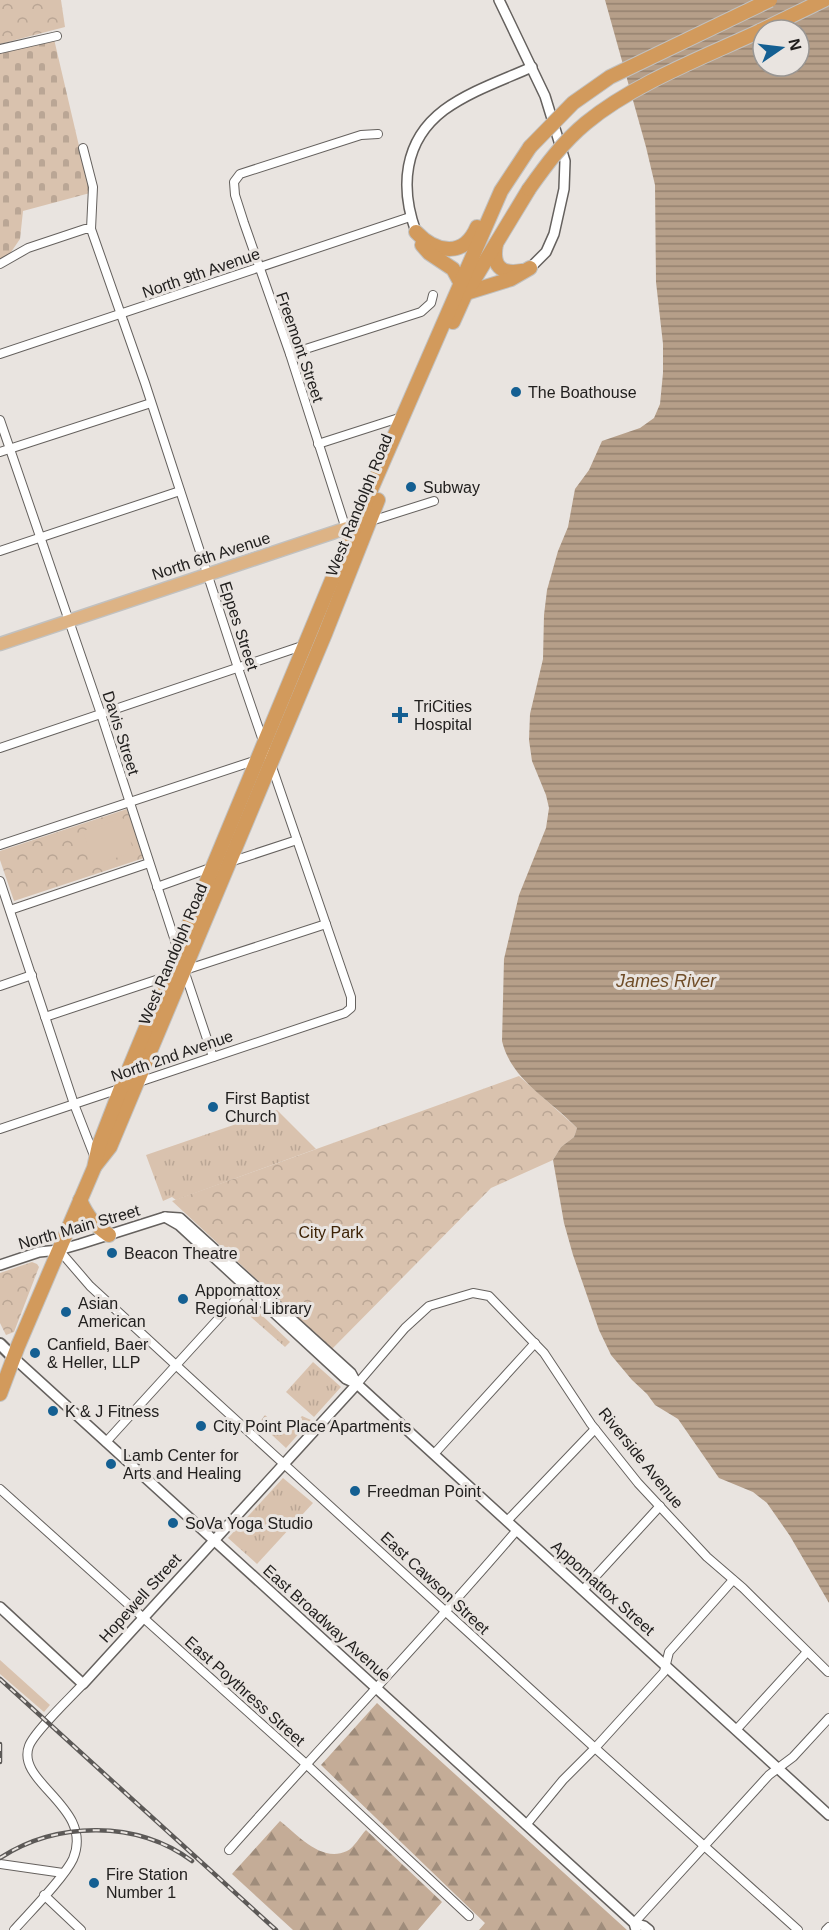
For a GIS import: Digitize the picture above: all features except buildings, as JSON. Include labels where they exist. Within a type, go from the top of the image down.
[{"type":"highway","name":"West Randolph Road","points":[[0,1394],[96,1162],[121,1088],[213,867],[325,634],[357,525],[510,176],[530,147],[573,103],[610,77],[770,0]]},
{"type":"highway","name":"West Randolph Road","points":[[96,1162],[110,1147],[184,971],[229,862],[264,761],[264,744],[404,417],[463,287],[496,242],[554,154],[586,123],[618,100],[824,0]]},
{"type":"highway","points":[[416,232],[426,243],[439,248],[452,249],[463,245],[474,234],[494,189],[510,176]]},
{"type":"highway","points":[[416,232],[424,248],[449,266],[463,287],[511,279],[530,268]]},
{"type":"highway","points":[[496,242],[495,259],[504,271],[513,273],[530,268]]},
{"type":"highway","points":[[80,1200],[87,1215],[96,1226],[109,1235]]},
{"type":"main road","name":"North 6th Avenue","points":[[0,644],[357,525]]},
{"type":"main road","name":"East Broadway Avenue","points":[[0,1344],[14,1358]]},
{"type":"street","points":[[499,0],[545,96],[564,154],[566,170],[554,234],[546,252],[530,268]]},
{"type":"street","points":[[0,49],[57,36]]},
{"type":"street","points":[[416,232],[410,217],[406,194],[408,167],[426,128],[442,111],[455,103],[531,67]]},
{"type":"street","name":"Freemont Street","points":[[357,525],[318,444],[290,354],[235,195],[234,182],[240,174],[361,135],[378,134]]},
{"type":"street","name":"Eppes Street","points":[[83,148],[93,187],[91,229],[264,744]]},
{"type":"street","name":"North 9th Avenue","points":[[0,354],[410,217]]},
{"type":"street","points":[[0,264],[28,248],[91,229]]},
{"type":"street","points":[[290,354],[421,312],[434,295]]},
{"type":"street","points":[[0,452],[151,403]]},
{"type":"street","points":[[318,444],[404,417]]},
{"type":"street","name":"Davis Street","points":[[0,420],[101,714],[213,1057]]},
{"type":"street","points":[[0,551],[180,491]]},
{"type":"street","name":"North 6th Avenue","points":[[357,525],[434,501]]},
{"type":"street","points":[[0,748],[305,645],[325,634]]},
{"type":"street","points":[[0,845],[129,802],[264,761],[297,840],[326,924],[45,1017]]},
{"type":"street","points":[[157,887],[297,840]]},
{"type":"street","points":[[10,910],[149,863]]},
{"type":"street","points":[[0,881],[74,1104],[96,1162]]},
{"type":"street","name":"North 2nd Avenue","points":[[0,1129],[345,1013],[351,1008],[351,997],[326,924]]},
{"type":"street","points":[[0,986],[32,975]]},
{"type":"street","name":"North Main Street","points":[[0,1265],[39,1252],[59,1250],[165,1217]]},
{"type":"street","name":"Appomattox Street","points":[[165,1217],[179,1225],[249,1285],[346,1379],[357,1384],[829,1815]]},
{"type":"street","name":"East Cawson Street","points":[[59,1250],[90,1286],[595,1748],[798,1930]]},
{"type":"street","points":[[106,1442],[249,1285]]},
{"type":"street","name":"Riverside Avenue","points":[[456,1297],[473,1293],[489,1296],[535,1343],[563,1379],[595,1429],[638,1483],[707,1557],[828,1672]]},
{"type":"street","name":"Hopewell Street","points":[[14,1930],[63,1873],[73,1858],[76,1841],[71,1820],[59,1801],[31,1770],[27,1754],[33,1739],[416,1318],[429,1306],[456,1297]]},
{"type":"street","points":[[434,1454],[535,1343]]},
{"type":"street","name":"East Broadway Avenue","points":[[14,1358],[377,1688],[635,1927],[644,1926],[649,1930]]},
{"type":"street","points":[[507,1521],[595,1429]]},
{"type":"street","name":"East Poythress Street","points":[[0,1489],[306,1764],[469,1916]]},
{"type":"street","points":[[583,1590],[660,1506]]},
{"type":"street","points":[[229,1850],[446,1612],[517,1530]]},
{"type":"street","points":[[526,1825],[563,1780],[664,1672],[669,1652],[733,1580]]},
{"type":"street","points":[[0,1607],[83,1684]]},
{"type":"street","points":[[736,1730],[807,1652]]},
{"type":"street","points":[[635,1927],[769,1775],[793,1757],[829,1718]]},
{"type":"street","points":[[0,1864],[63,1873]]},
{"type":"street","points":[[44,1895],[81,1930]]},
{"type":"green space","points":[[0,0],[61,0],[65,27],[0,44]]},
{"type":"green space","points":[[54,39],[90,193],[23,211],[20,239],[9,255],[0,261],[0,53]]},
{"type":"green space","points":[[127,809],[144,858],[14,901],[0,860],[0,851]]},
{"type":"green space","points":[[123,818],[134,852],[94,865],[83,831]]},
{"type":"green space","name":"City Park","points":[[519,1076],[577,1128],[574,1137],[561,1147],[553,1160],[491,1188],[332,1349],[172,1201]]},
{"type":"green space","points":[[277,1110],[316,1149],[176,1200],[172,1197],[163,1201],[146,1155]]},
{"type":"green space","points":[[32,1262],[39,1267],[14,1332],[6,1335],[0,1323],[0,1273]]},
{"type":"green space","points":[[249,1303],[290,1342],[285,1347],[243,1310]]},
{"type":"green space","points":[[313,1362],[341,1387],[314,1417],[286,1392]]},
{"type":"green space","points":[[265,1415],[285,1434],[302,1416],[311,1420],[286,1448],[259,1423]]},
{"type":"green space","points":[[283,1478],[313,1503],[257,1564],[228,1538]]},
{"type":"green space","points":[[0,1660],[50,1705],[44,1712],[0,1674]]},
{"type":"green space","points":[[377,1703],[627,1930],[479,1930],[485,1923],[321,1765]]},
{"type":"green space","points":[[280,1821],[310,1846],[337,1854],[355,1845],[366,1830],[442,1902],[418,1930],[293,1930],[232,1874]]},
{"type":"water","name":"James River","points":[[605,0],[829,0],[829,1603],[790,1536],[767,1503],[753,1492],[719,1478],[678,1419],[655,1405],[611,1355],[599,1330],[573,1255],[564,1223],[553,1160],[561,1147],[574,1137],[577,1128],[523,1078],[507,1055],[502,1041],[504,959],[519,895],[546,828],[549,808],[532,761],[529,740],[530,714],[543,659],[547,590],[558,551],[568,527],[575,489],[589,470],[602,441],[640,428],[654,418],[660,404],[663,344],[656,282],[655,185]]},
{"type":"railway","points":[[0,1679],[276,1930]]},
{"type":"railway","points":[[0,1744],[0,1762]]},
{"type":"railway","points":[[0,1858],[46,1837],[97,1830],[122,1832],[147,1838],[192,1861]]},
{"type":"place","name":"The Boathouse","points":[[516,392]]},
{"type":"place","name":"Subway","points":[[411,487]]},
{"type":"place","name":"TriCities Hospital","points":[[400,715]]},
{"type":"place","name":"First Baptist Church","points":[[213,1107]]},
{"type":"place","name":"Beacon Theatre","points":[[112,1253]]},
{"type":"place","name":"Appomattox Regional Library","points":[[183,1299]]},
{"type":"place","name":"Asian American","points":[[66,1312]]},
{"type":"place","name":"Canfield, Baer & Heller, LLP","points":[[35,1353]]},
{"type":"place","name":"K & J Fitness","points":[[53,1411]]},
{"type":"place","name":"City Point Place Apartments","points":[[201,1426]]},
{"type":"place","name":"Lamb Center for Arts and Healing","points":[[111,1464]]},
{"type":"place","name":"Freedman Point","points":[[355,1491]]},
{"type":"place","name":"SoVa Yoga Studio","points":[[173,1523]]},
{"type":"place","name":"Fire Station Number 1","points":[[94,1883]]}]
